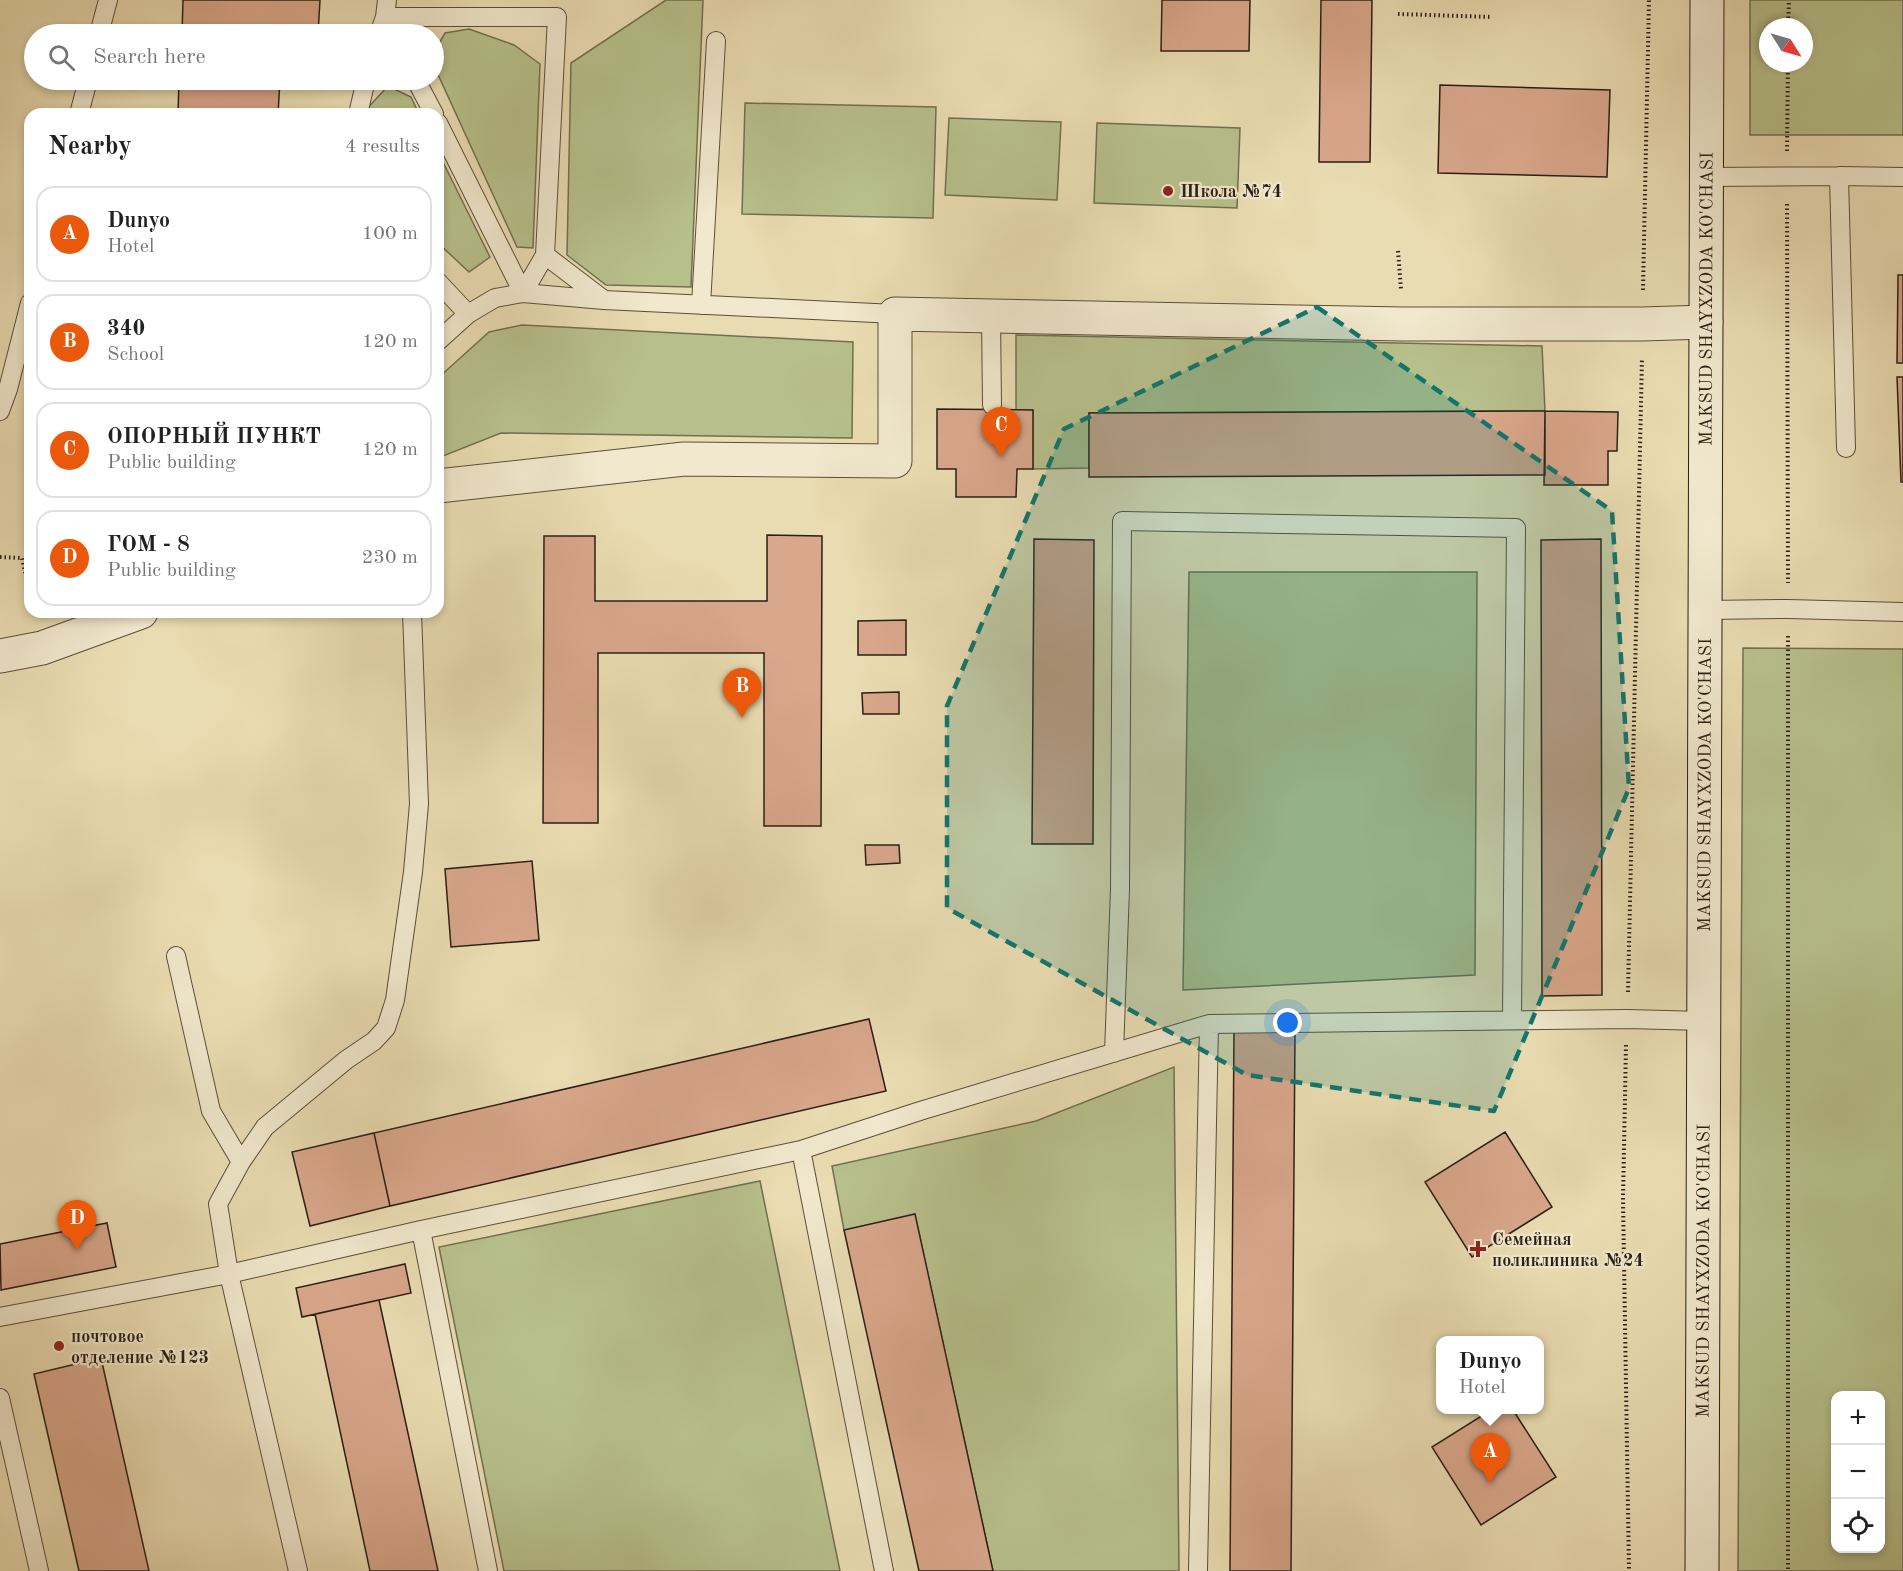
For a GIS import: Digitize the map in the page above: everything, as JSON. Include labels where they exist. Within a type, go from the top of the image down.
[{"type":"street","name":"MAKSUD SHAYXZODA KO'CHASI","points":[[1702,1571],[1707,0]]},
{"type":"street","points":[[444,485],[684,459],[895,461],[895,314],[1403,324],[1706,322]]},
{"type":"street","points":[[0,656],[42,648],[124,618]]},
{"type":"lane","points":[[102,24],[108,0]]},
{"type":"lane","points":[[382,24],[386,8]]},
{"type":"lane","points":[[386,8],[391,24]]},
{"type":"lane","points":[[386,8],[557,17],[545,255],[523,293]]},
{"type":"lane","points":[[701,305],[716,40]]},
{"type":"lane","points":[[81,108],[85,90]]},
{"type":"lane","points":[[359,108],[364,90]]},
{"type":"lane","points":[[421,90],[431,108]]},
{"type":"lane","points":[[444,135],[523,293]]},
{"type":"lane","points":[[1839,176],[1846,448]]},
{"type":"lane","points":[[1706,177],[1903,177]]},
{"type":"lane","points":[[545,255],[604,300]]},
{"type":"lane","points":[[444,288],[468,314]]},
{"type":"lane","points":[[444,336],[468,314],[495,298],[523,293],[604,300],[895,314]]},
{"type":"lane","points":[[991,316],[992,405]]},
{"type":"lane","points":[[0,411],[4,388],[24,323]]},
{"type":"lane","points":[[1114,1053],[1119,889],[1122,521],[1516,528],[1512,1020]]},
{"type":"lane","points":[[1705,610],[1788,609],[1903,612]]},
{"type":"lane","points":[[298,1571],[229,1274],[218,1204],[265,1127],[346,1060],[374,1041],[386,1028],[395,1000],[413,872],[419,804],[412,618]]},
{"type":"lane","points":[[176,956],[212,1111],[242,1162]]},
{"type":"lane","points":[[0,1317],[229,1274],[421,1230],[801,1150],[920,1111],[1209,1024],[1627,1019],[1704,1022]]},
{"type":"lane","points":[[1198,1571],[1209,1024]]},
{"type":"lane","points":[[801,1150],[884,1571]]},
{"type":"lane","points":[[421,1230],[488,1571]]},
{"type":"lane","points":[[0,1398],[39,1571]]},
{"type":"path","points":[[1629,1571],[1623,1200],[1649,0]]},
{"type":"path","points":[[1788,18],[1789,0]]},
{"type":"path","points":[[1398,14],[1492,17]]},
{"type":"path","points":[[1788,72],[1788,1571]]},
{"type":"path","points":[[0,557],[22,558],[24,567]]},
{"type":"highlighted area","points":[[1317,307],[1612,511],[1629,788],[1494,1111],[1247,1075],[947,908],[947,706],[1064,429]]},
{"type":"green space","points":[[666,0],[703,0],[691,287],[606,285],[567,255],[571,63]]},
{"type":"green space","points":[[1750,0],[1903,0],[1903,135],[1750,135]]},
{"type":"green space","points":[[469,29],[514,45],[540,64],[533,248],[517,247],[444,88],[445,33]]},
{"type":"green space","points":[[384,90],[396,90],[411,97],[416,108],[368,108]]},
{"type":"green space","points":[[745,103],[936,107],[933,218],[742,214]]},
{"type":"green space","points":[[949,118],[1061,122],[1057,200],[945,195]]},
{"type":"green space","points":[[1097,123],[1240,128],[1237,208],[1094,203]]},
{"type":"green space","points":[[444,164],[490,257],[469,272],[444,249]]},
{"type":"green space","points":[[522,325],[853,342],[852,438],[501,433],[444,456],[444,373],[489,332]]},
{"type":"green space","points":[[1016,335],[1542,346],[1545,411],[1089,413],[1089,468],[1033,469],[1033,410],[1016,410]]},
{"type":"green space","points":[[1189,572],[1477,572],[1475,975],[1183,990]]},
{"type":"green space","points":[[1743,648],[1903,649],[1903,1571],[1738,1571]]},
{"type":"green space","points":[[1174,1067],[1179,1571],[993,1571],[915,1215],[844,1230],[832,1166],[1036,1121]]},
{"type":"green space","points":[[760,1181],[840,1571],[504,1571],[439,1247]]},
{"type":"building","points":[[183,0],[320,0],[319,24],[182,24]]},
{"type":"building","points":[[1162,0],[1250,0],[1249,51],[1161,51]]},
{"type":"building","points":[[1321,0],[1372,0],[1370,162],[1319,162]]},
{"type":"building","points":[[1440,85],[1610,90],[1607,177],[1438,173]]},
{"type":"building","points":[[179,90],[279,90],[278,108],[178,108]]},
{"type":"building","points":[[1898,275],[1903,275],[1903,363],[1897,363]]},
{"type":"building","points":[[1897,377],[1903,377],[1903,482],[1901,482]]},
{"type":"building","points":[[937,409],[1033,410],[1033,469],[1017,469],[1016,497],[956,497],[956,469],[937,469]]},
{"type":"building","points":[[1545,411],[1545,475],[1089,477],[1089,413]]},
{"type":"building","points":[[1545,411],[1618,412],[1617,451],[1608,451],[1608,485],[1544,485]]},
{"type":"building","points":[[767,535],[822,536],[821,826],[764,826],[764,653],[598,653],[598,823],[543,823],[544,536],[595,536],[595,601],[767,601]]},
{"type":"building","points":[[1034,539],[1094,540],[1093,844],[1032,844]]},
{"type":"building","points":[[1601,539],[1602,995],[1542,996],[1541,540]]},
{"type":"building","points":[[906,620],[906,655],[858,655],[858,621]]},
{"type":"building","points":[[899,692],[899,714],[863,714],[862,693]]},
{"type":"building","points":[[865,845],[899,845],[900,863],[866,865]]},
{"type":"building","points":[[532,861],[539,940],[451,947],[445,869]]},
{"type":"building","points":[[869,1019],[886,1091],[390,1206],[374,1133]]},
{"type":"building","points":[[1234,1031],[1295,1031],[1291,1571],[1230,1571]]},
{"type":"building","points":[[1505,1132],[1552,1207],[1472,1257],[1425,1182]]},
{"type":"building","points":[[374,1133],[390,1206],[310,1226],[292,1152]]},
{"type":"building","points":[[915,1214],[993,1571],[919,1571],[844,1230]]},
{"type":"building","points":[[107,1223],[116,1267],[1,1290],[0,1244]]},
{"type":"building","points":[[405,1264],[411,1293],[302,1317],[296,1288]]},
{"type":"building","points":[[379,1300],[438,1571],[370,1571],[315,1314]]},
{"type":"building","points":[[101,1358],[149,1571],[79,1571],[34,1374]]},
{"type":"building","points":[[1485,1414],[1516,1414],[1556,1477],[1481,1525],[1432,1447]]},
{"type":"place","name":"Школа №74","points":[[1168,191]]},
{"type":"place","name":"ОПОРНЫЙ ПУНКТ","points":[[1001,457]]},
{"type":"place","name":"340","points":[[742,718]]},
{"type":"place","name":"Семейная поликлиника №24","points":[[1478,1249]]},
{"type":"place","name":"ГОМ - 8","points":[[77,1250]]},
{"type":"place","name":"почтовое отделение №123","points":[[59,1346]]},
{"type":"place","name":"Dunyo","points":[[1490,1483]]}]
